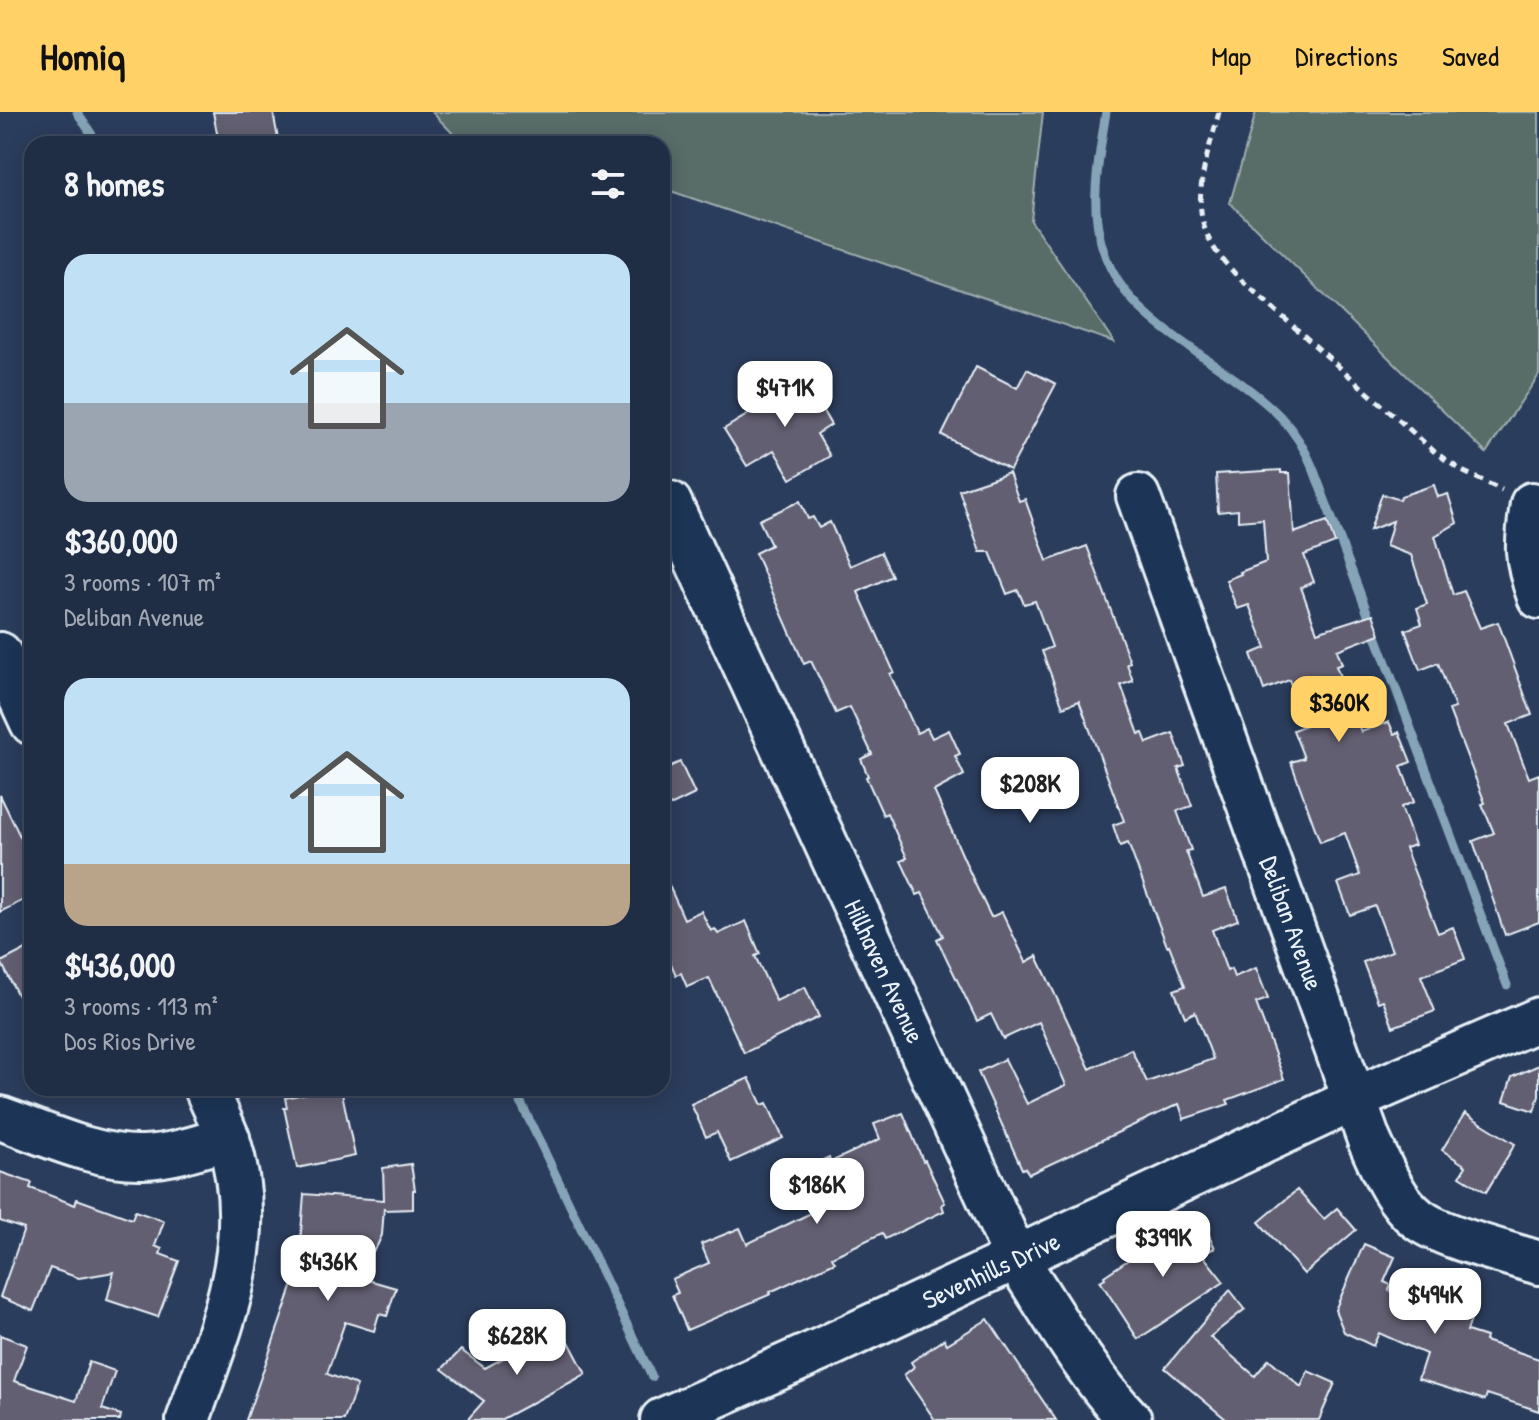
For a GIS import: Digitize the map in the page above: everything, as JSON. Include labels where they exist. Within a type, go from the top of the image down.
[{"type":"street","name":"Deliban Avenue","points":[[1138,496],[1369,1140],[1388,1181],[1416,1218],[1435,1229],[1539,1263]]},
{"type":"street","name":"Hillhaven Avenue","points":[[670,503],[1016,1258],[1109,1398],[1130,1420]]},
{"type":"street","points":[[1532,504],[1526,548],[1528,566],[1539,597]]},
{"type":"street","points":[[0,654],[24,706]]},
{"type":"street","name":"Sevenhills Drive","points":[[662,1420],[1355,1099],[1539,1019]]},
{"type":"street","points":[[188,1420],[233,1288],[239,1261],[242,1219],[228,1138],[210,1096]]},
{"type":"street","points":[[0,1118],[110,1155],[143,1157],[172,1153],[228,1138]]},
{"type":"path","points":[[1219,112],[1201,186],[1200,204],[1209,240],[1222,259],[1239,278],[1436,453],[1462,471],[1532,504]]},
{"type":"green space","points":[[432,112],[1043,112],[1031,221],[1114,342],[670,191],[670,136],[455,136]]},
{"type":"green space","points":[[1256,112],[1539,112],[1539,375],[1486,453],[1230,203]]},
{"type":"building","points":[[213,112],[273,112],[278,136],[218,136]]},
{"type":"building","points":[[976,367],[1017,388],[1027,369],[1056,384],[1010,470],[942,435]]},
{"type":"building","points":[[813,375],[826,397],[820,406],[831,425],[817,434],[830,456],[791,479],[774,450],[747,466],[724,429]]},
{"type":"building","points":[[1281,470],[1281,473],[1290,473],[1294,533],[1327,521],[1335,543],[1304,555],[1314,582],[1301,587],[1317,632],[1373,614],[1380,634],[1337,650],[1342,664],[1336,666],[1361,732],[1389,722],[1394,734],[1399,732],[1411,762],[1401,766],[1414,802],[1401,807],[1415,845],[1405,848],[1438,933],[1453,927],[1465,959],[1421,976],[1435,1011],[1393,1027],[1383,1000],[1378,1002],[1363,962],[1392,951],[1375,906],[1350,915],[1338,883],[1360,875],[1345,833],[1320,842],[1291,762],[1304,758],[1293,730],[1309,724],[1289,680],[1264,690],[1251,654],[1266,648],[1249,605],[1237,609],[1226,580],[1266,562],[1263,519],[1238,521],[1238,510],[1218,512],[1216,474]]},
{"type":"building","points":[[1009,473],[1019,501],[1025,499],[1047,561],[1087,546],[1130,662],[1127,664],[1133,681],[1121,685],[1139,734],[1143,733],[1147,743],[1173,733],[1185,766],[1178,768],[1192,806],[1177,811],[1191,850],[1186,851],[1203,897],[1226,889],[1238,920],[1212,930],[1227,971],[1231,969],[1234,977],[1256,968],[1268,999],[1256,1003],[1284,1079],[1227,1100],[1229,1104],[1184,1119],[1179,1104],[1029,1174],[1025,1168],[1022,1169],[978,1072],[1005,1059],[1027,1104],[1066,1085],[1039,1022],[1003,1039],[991,1014],[977,1021],[937,939],[943,936],[922,893],[917,895],[901,861],[907,858],[887,813],[883,815],[866,777],[861,759],[872,754],[850,707],[836,713],[811,661],[804,664],[755,553],[771,545],[759,520],[800,501],[808,519],[813,517],[819,528],[830,522],[850,566],[881,552],[892,576],[858,592],[917,733],[927,728],[932,738],[949,730],[960,754],[955,756],[964,775],[934,791],[991,917],[1002,912],[1026,962],[1037,956],[1090,1069],[1131,1049],[1147,1082],[1213,1059],[1195,1012],[1185,1017],[1174,990],[1185,986],[1128,843],[1120,846],[1113,825],[1124,821],[1079,701],[1063,707],[1042,651],[1052,647],[1035,601],[1024,604],[1018,590],[1007,594],[990,552],[980,552],[959,490]]},
{"type":"building","points":[[1434,485],[1438,497],[1448,494],[1457,523],[1435,536],[1453,595],[1464,591],[1480,628],[1498,622],[1532,715],[1508,724],[1529,778],[1539,774],[1539,922],[1505,935],[1473,841],[1494,833],[1449,710],[1455,708],[1438,663],[1420,670],[1405,630],[1422,624],[1417,608],[1427,604],[1411,555],[1386,546],[1393,521],[1370,530],[1382,494],[1400,500],[1401,496]]},
{"type":"building","points":[[680,762],[695,794],[670,806],[670,766]]},
{"type":"building","points":[[0,795],[24,844],[24,900],[0,912]]},
{"type":"building","points":[[670,888],[684,919],[701,911],[711,931],[715,929],[718,934],[746,921],[760,954],[755,956],[776,1001],[805,987],[819,1017],[744,1053],[709,978],[687,987],[681,973],[676,975],[670,962]]},
{"type":"building","points":[[24,950],[24,1008],[1,962]]},
{"type":"building","points":[[1539,1065],[1539,1096],[1534,1111],[1504,1101],[1512,1077]]},
{"type":"building","points":[[749,1078],[762,1105],[767,1103],[783,1138],[731,1162],[717,1132],[706,1137],[691,1104]]},
{"type":"building","points":[[343,1096],[355,1156],[297,1168],[284,1108],[287,1108],[285,1098]]},
{"type":"building","points":[[903,1113],[945,1203],[942,1205],[944,1211],[885,1239],[882,1233],[832,1257],[835,1262],[771,1294],[687,1330],[672,1295],[678,1293],[672,1279],[709,1263],[701,1244],[740,1228],[747,1244],[811,1213],[809,1209],[818,1204],[802,1170],[829,1157],[831,1162],[880,1139],[874,1124]]},
{"type":"building","points":[[1465,1113],[1515,1144],[1486,1192],[1460,1176],[1466,1166],[1442,1150]]},
{"type":"building","points":[[411,1164],[415,1190],[413,1209],[384,1210],[384,1207],[382,1235],[354,1276],[396,1288],[387,1316],[379,1314],[374,1331],[345,1322],[327,1374],[357,1385],[344,1420],[246,1420],[298,1270],[304,1194],[384,1200],[383,1168]]},
{"type":"building","points":[[0,1172],[32,1183],[30,1188],[75,1205],[77,1199],[132,1219],[135,1211],[164,1221],[155,1246],[162,1249],[160,1254],[179,1261],[158,1317],[107,1300],[114,1272],[79,1278],[50,1268],[33,1311],[0,1297],[24,1229],[0,1221]]},
{"type":"building","points":[[1297,1190],[1324,1219],[1337,1208],[1356,1230],[1304,1274],[1259,1222]]},
{"type":"building","points":[[1202,1221],[1215,1248],[1202,1254],[1224,1282],[1138,1339],[1100,1281],[1146,1248]]},
{"type":"building","points":[[1364,1244],[1395,1257],[1384,1282],[1391,1285],[1389,1290],[1438,1311],[1443,1296],[1476,1306],[1467,1331],[1486,1337],[1485,1341],[1539,1359],[1539,1411],[1487,1394],[1485,1400],[1418,1379],[1426,1354],[1379,1333],[1373,1346],[1344,1332],[1335,1310]]},
{"type":"building","points":[[1230,1290],[1245,1309],[1210,1337],[1255,1376],[1269,1359],[1301,1387],[1308,1371],[1335,1383],[1319,1420],[1227,1420],[1165,1368]]},
{"type":"building","points":[[988,1319],[1056,1420],[935,1420],[904,1375],[914,1367],[911,1362],[944,1339],[947,1344]]},
{"type":"building","points":[[565,1334],[586,1374],[500,1420],[467,1420],[484,1401],[442,1369],[461,1350],[485,1368],[535,1341],[539,1348]]},
{"type":"building","points":[[0,1335],[27,1345],[14,1381],[76,1401],[89,1362],[115,1371],[102,1409],[121,1415],[120,1420],[0,1420]]},
{"type":"waterway","points":[[77,112],[93,136]]},
{"type":"waterway","points":[[1106,112],[1096,190],[1098,226],[1105,256],[1118,282],[1136,304],[1271,408],[1290,428],[1306,453],[1507,985]]},
{"type":"waterway","points":[[518,1096],[652,1377]]}]
